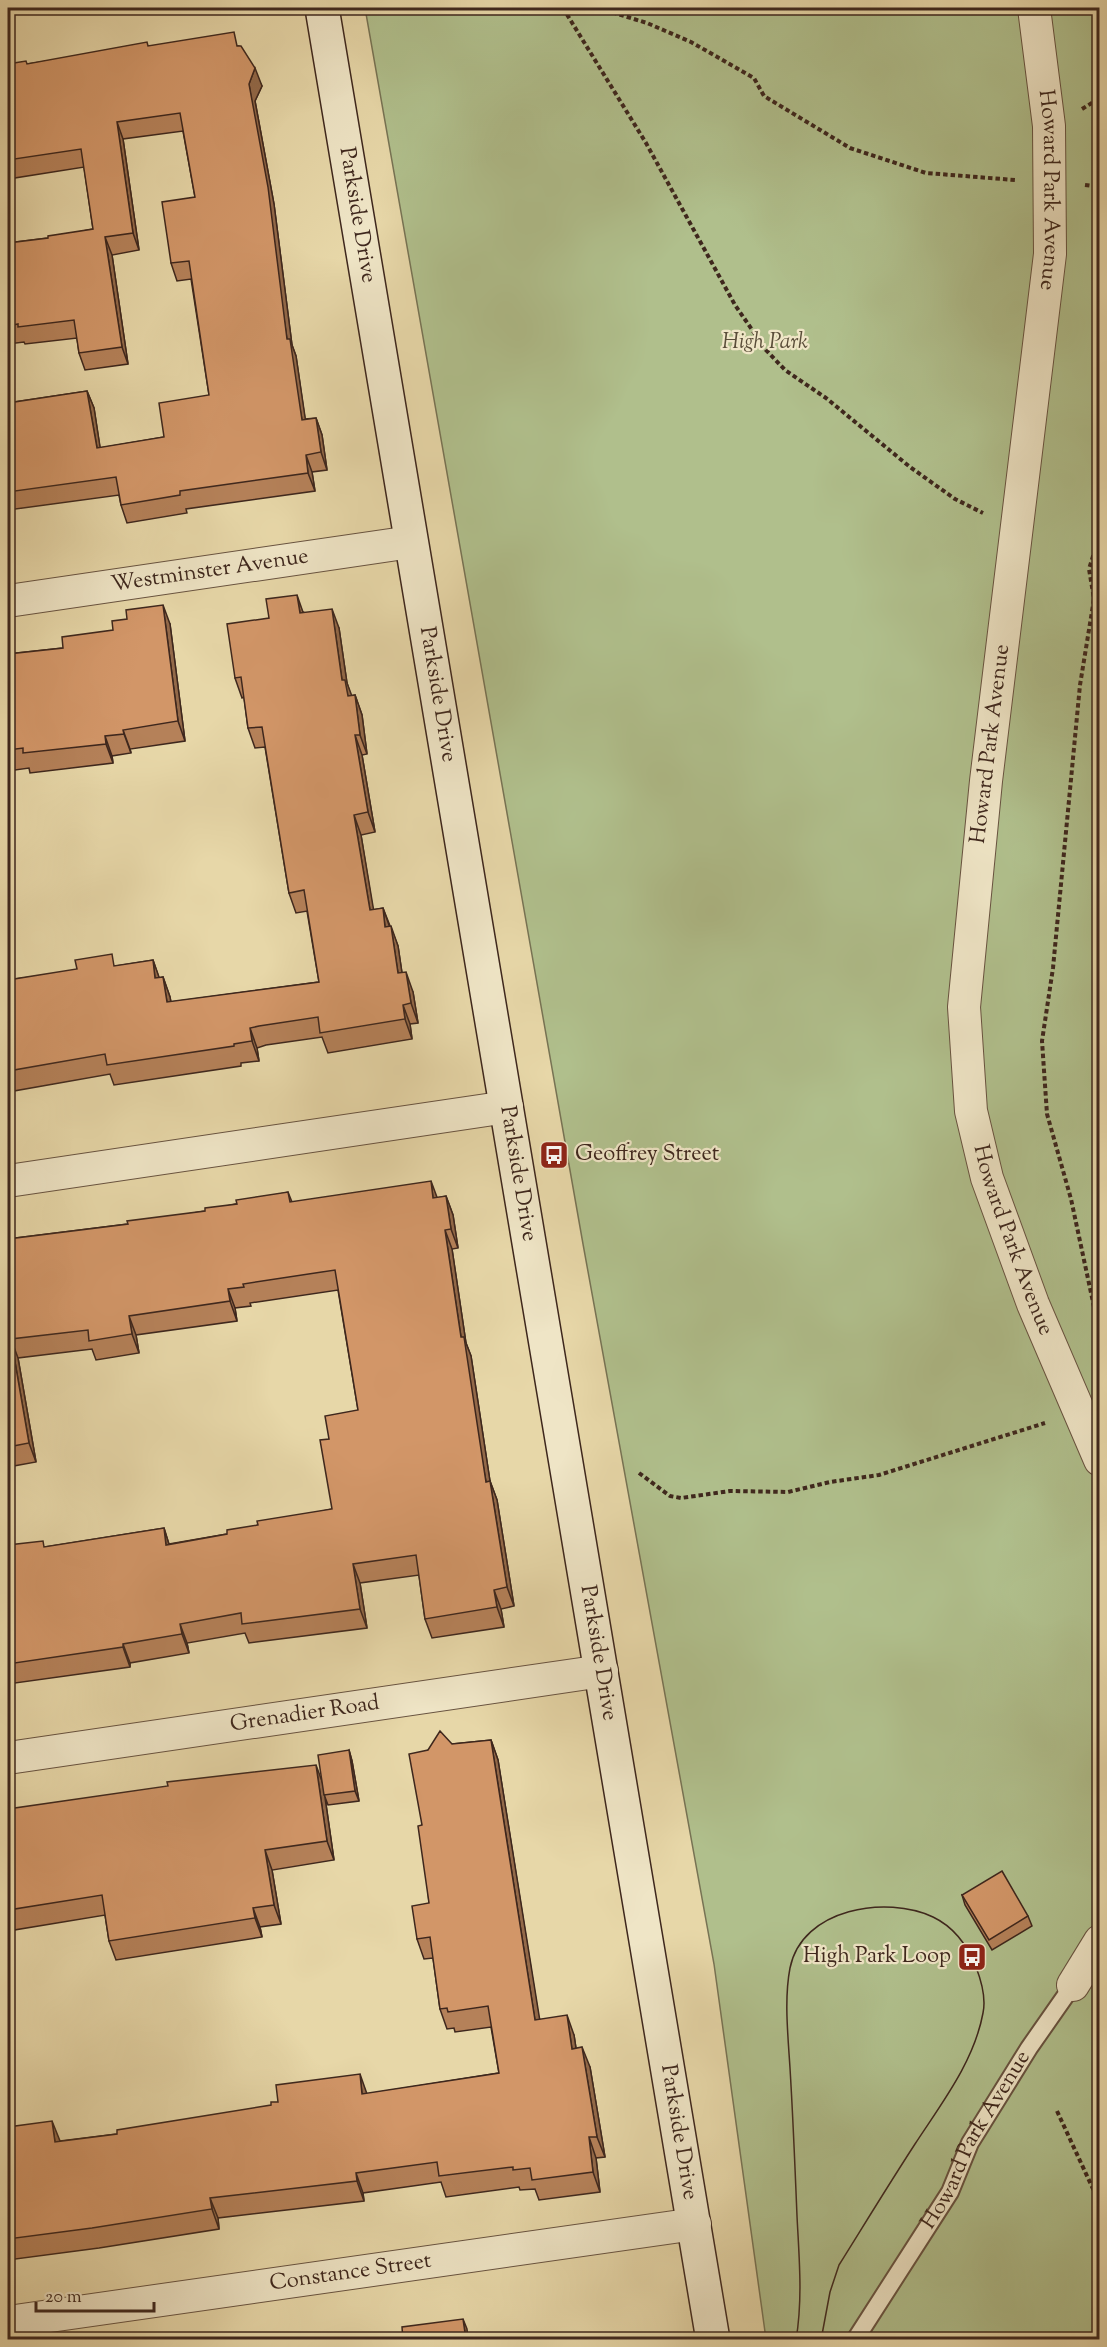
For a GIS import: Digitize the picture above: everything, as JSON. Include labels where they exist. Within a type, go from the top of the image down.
[{"type":"main road","name":"Parkside Drive","points":[[322,8],[713,2340]]},
{"type":"street","name":"Howard Park Avenue","points":[[1034,8],[1050,126],[1050,254],[986,781],[965,1019],[971,1111],[987,1178],[1033,1304],[1100,1460]]},
{"type":"street","name":"Westminster Avenue","points":[[8,601],[411,542]]},
{"type":"street","points":[[8,1180],[507,1107]]},
{"type":"street","name":"Grenadier Road","points":[[8,1758],[602,1671]]},
{"type":"street","name":"Howard Park Avenue","points":[[1073,1985],[1100,1941]]},
{"type":"street","name":"Constance Street","points":[[8,2322],[695,2224]]},
{"type":"lane","name":"Howard Park Avenue","points":[[855,2340],[950,2192],[970,2143],[1029,2048],[1073,1985]]},
{"type":"path","points":[[563,8],[646,143],[735,305],[766,350],[785,370],[826,398],[910,467],[955,499],[999,521],[1018,524]]},
{"type":"path","points":[[598,8],[646,23],[691,42],[753,78],[764,96],[850,148],[926,173],[1100,187]]},
{"type":"path","points":[[1100,534],[1089,569],[1094,599],[1080,685],[1053,968],[1042,1041],[1047,1114],[1071,1199],[1100,1335]]},
{"type":"path","points":[[639,1473],[670,1496],[681,1498],[730,1491],[788,1492],[830,1482],[879,1475],[1043,1424],[1078,1409]]},
{"type":"path","points":[[1057,2111],[1100,2204]]},
{"type":"green space","name":"High Park","points":[[365,8],[1099,8],[1099,2339],[766,2339],[714,1964],[583,1244]]},
{"type":"building","points":[[234,32],[237,46],[241,46],[255,68],[249,84],[268,187],[287,339],[290,339],[302,420],[316,418],[321,452],[306,455],[308,473],[180,491],[180,495],[121,505],[116,477],[8,492],[8,403],[87,391],[97,448],[164,437],[159,403],[209,395],[189,261],[171,263],[162,202],[195,197],[180,113],[117,122],[133,233],[105,237],[122,347],[79,353],[74,320],[18,327],[18,324],[8,326],[8,243],[93,229],[81,149],[8,160],[8,64],[26,61],[27,64],[147,42],[148,46]]},
{"type":"building","points":[[297,595],[300,613],[332,609],[342,680],[345,680],[348,696],[355,695],[360,735],[355,735],[368,812],[354,815],[370,910],[383,908],[385,927],[391,926],[398,973],[406,972],[411,1003],[403,1005],[405,1019],[320,1033],[318,1017],[250,1028],[252,1041],[234,1044],[234,1046],[107,1065],[105,1054],[8,1071],[8,980],[77,969],[75,960],[112,954],[114,966],[153,960],[155,978],[163,977],[167,1002],[319,982],[304,890],[289,893],[262,727],[248,728],[241,677],[235,678],[227,624],[269,618],[266,599]]},
{"type":"building","points":[[163,605],[178,721],[123,730],[124,734],[105,736],[106,744],[23,753],[23,748],[8,750],[8,654],[63,648],[62,637],[113,630],[112,621],[127,619],[126,610]]},
{"type":"building","points":[[431,1181],[433,1198],[446,1196],[451,1229],[445,1230],[461,1337],[464,1337],[486,1482],[490,1481],[507,1587],[494,1590],[497,1607],[425,1619],[416,1555],[353,1564],[360,1609],[242,1624],[241,1613],[180,1624],[182,1634],[123,1644],[123,1647],[8,1664],[8,1545],[43,1541],[44,1547],[164,1528],[166,1545],[227,1534],[227,1530],[258,1525],[257,1521],[332,1509],[320,1440],[329,1439],[325,1416],[358,1410],[335,1270],[243,1284],[244,1287],[228,1289],[230,1301],[129,1316],[132,1334],[89,1341],[88,1330],[11,1339],[29,1443],[8,1447],[8,1239],[128,1224],[127,1221],[205,1211],[205,1208],[237,1204],[236,1200],[288,1192],[290,1202]]},
{"type":"building","points":[[440,1731],[452,1744],[491,1740],[535,2020],[567,2015],[572,2049],[582,2047],[597,2137],[589,2137],[593,2172],[532,2180],[530,2168],[513,2170],[513,2167],[439,2176],[437,2162],[356,2173],[357,2181],[210,2198],[212,2209],[8,2239],[8,2127],[52,2121],[55,2142],[117,2134],[117,2130],[271,2105],[271,2102],[278,2102],[276,2085],[360,2074],[362,2094],[499,2073],[488,2006],[448,2012],[447,2008],[440,2009],[430,1937],[417,1939],[412,1906],[429,1903],[418,1826],[422,1825],[409,1754],[428,1750]]},
{"type":"building","points":[[349,1750],[355,1791],[324,1795],[318,1755]]},
{"type":"building","points":[[316,1765],[327,1841],[265,1850],[274,1905],[253,1908],[255,1918],[109,1941],[102,1895],[8,1910],[8,1809],[168,1786],[167,1782]]},
{"type":"building","points":[[1002,1871],[1028,1916],[989,1940],[962,1895]]},
{"type":"building","points":[[463,2319],[466,2340],[403,2340],[402,2327]]},
{"type":"tram line","points":[[796,2340],[800,2278],[787,2018],[790,1968],[798,1948],[811,1932],[828,1920],[849,1912],[871,1908],[893,1907],[914,1910],[941,1921],[964,1945],[980,1978],[983,2013],[972,2049],[946,2098],[839,2265],[830,2292],[821,2340]]},
{"type":"place","name":"Geoffrey Street","points":[[554,1155]]},
{"type":"place","name":"High Park Loop","points":[[972,1957]]}]
